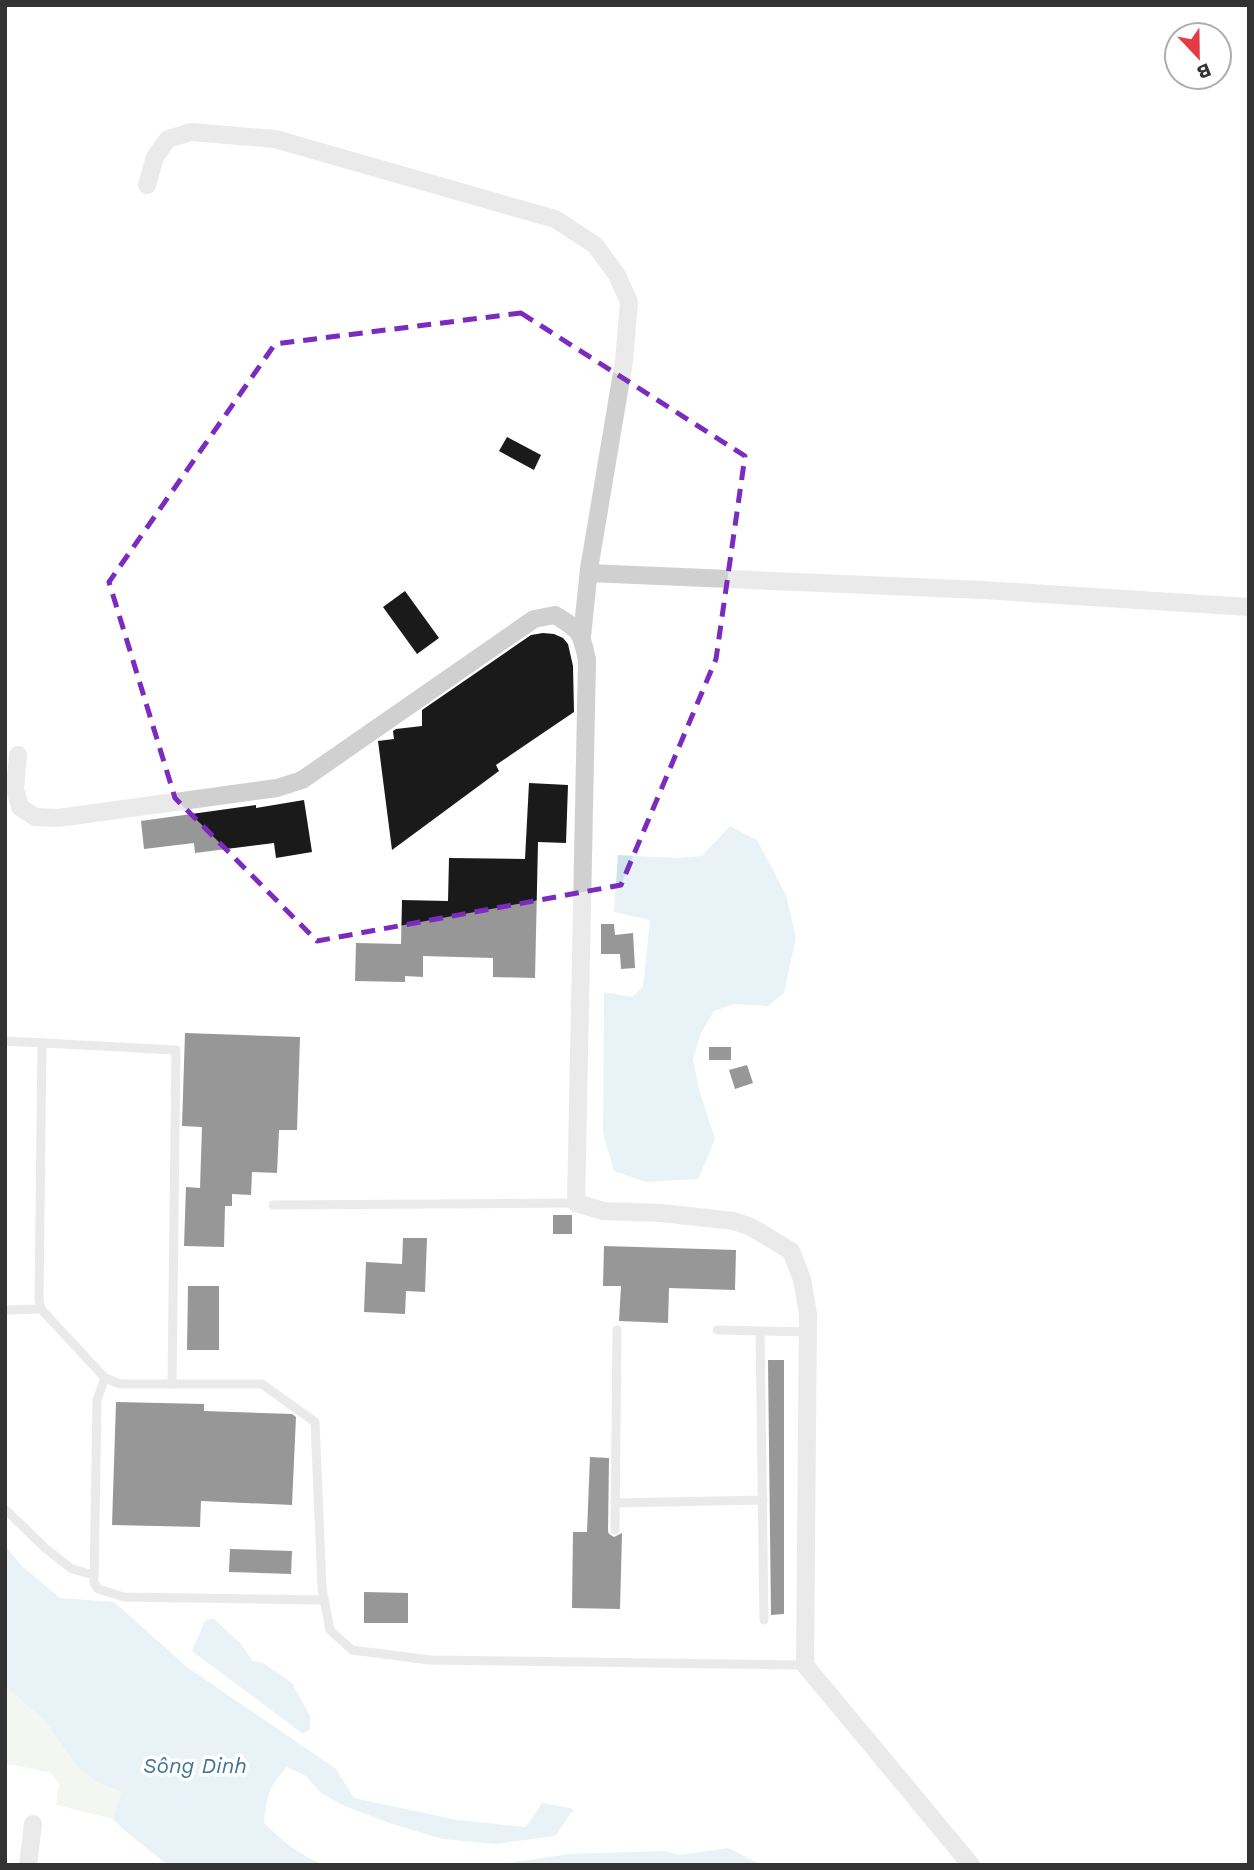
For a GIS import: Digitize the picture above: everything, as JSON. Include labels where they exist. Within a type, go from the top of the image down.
[{"type":"street","points":[[147,185],[155,157],[167,139],[191,132],[275,139],[555,219],[595,245],[617,275],[629,302],[624,361],[589,573],[582,636],[587,660],[576,1203],[603,1211],[661,1213],[734,1221],[792,1251],[802,1279],[808,1314],[805,1665],[971,1865]]},
{"type":"street","points":[[589,573],[983,590],[1249,607]]},
{"type":"street","points":[[18,755],[15,789],[20,807],[35,817],[58,818],[277,788],[302,780],[534,619],[555,615],[572,625],[582,636]]},
{"type":"street","points":[[27,1865],[33,1824]]},
{"type":"lane","points":[[5,1041],[176,1050],[172,1384]]},
{"type":"lane","points":[[42,1043],[41,1309],[105,1378],[120,1384],[262,1384],[315,1422],[324,1600],[330,1630],[352,1650],[430,1660],[805,1665]]},
{"type":"lane","points":[[273,1205],[576,1203]]},
{"type":"lane","points":[[5,1310],[41,1309]]},
{"type":"lane","points":[[615,1530],[617,1330]]},
{"type":"lane","points":[[717,1330],[808,1332]]},
{"type":"lane","points":[[760,1331],[764,1620]]},
{"type":"lane","points":[[105,1378],[97,1400],[94,1583],[98,1589],[124,1597],[324,1600]]},
{"type":"lane","points":[[615,1503],[763,1500]]},
{"type":"lane","points":[[5,1509],[45,1548],[72,1569],[94,1574]]},
{"type":"highlighted area","points":[[521,313],[745,456],[716,659],[621,885],[317,941],[175,798],[109,582],[275,344]]},
{"type":"shaded area","points":[[5,1686],[44,1720],[79,1769],[95,1781],[121,1792],[113,1819],[56,1805],[59,1784],[51,1773],[5,1763]]},
{"type":"water","points":[[730,826],[757,840],[786,895],[796,937],[784,993],[768,1006],[734,1004],[714,1011],[701,1033],[693,1059],[699,1089],[715,1139],[698,1179],[646,1182],[614,1171],[603,1133],[604,992],[632,997],[643,987],[650,920],[614,912],[618,855],[676,858],[702,856]]},
{"type":"water","name":"Sông Dinh","points":[[5,1546],[23,1567],[60,1598],[114,1602],[187,1667],[336,1769],[354,1798],[457,1820],[526,1827],[542,1803],[574,1809],[555,1836],[495,1844],[443,1839],[342,1805],[320,1792],[306,1776],[287,1767],[270,1792],[264,1823],[292,1847],[324,1865],[168,1865],[113,1819],[121,1792],[95,1781],[79,1769],[44,1720],[5,1686]]},
{"type":"water","points":[[213,1618],[240,1643],[253,1661],[263,1663],[292,1683],[310,1716],[310,1729],[303,1734],[192,1651],[205,1621]]},
{"type":"water","points":[[729,1848],[761,1865],[495,1865],[570,1854],[665,1851],[679,1855]]},
{"type":"building","points":[[507,437],[541,455],[534,470],[499,451]]},
{"type":"building","points":[[405,591],[439,638],[417,654],[383,607]]},
{"type":"building","points":[[554,634],[568,644],[573,666],[574,712],[496,765],[499,771],[392,850],[378,741],[394,739],[393,731],[396,729],[422,726],[422,710],[531,635]]},
{"type":"building","points":[[529,783],[568,785],[566,843],[538,842],[535,978],[493,977],[493,958],[423,956],[423,977],[405,976],[405,982],[355,981],[356,943],[401,944],[402,900],[448,901],[449,858],[525,859]]},
{"type":"building","points":[[304,800],[312,852],[276,858],[274,843],[195,853],[194,843],[144,849],[141,821]]},
{"type":"building","points":[[601,924],[614,924],[615,935],[633,933],[635,968],[621,969],[620,954],[601,954]]},
{"type":"building","points":[[185,1033],[300,1037],[297,1130],[279,1130],[277,1173],[252,1172],[251,1195],[232,1194],[232,1206],[225,1206],[224,1247],[184,1246],[186,1187],[200,1188],[202,1127],[182,1126]]},
{"type":"building","points":[[709,1047],[731,1047],[731,1060],[709,1060]]},
{"type":"building","points":[[747,1065],[753,1083],[735,1089],[729,1070]]},
{"type":"building","points":[[553,1215],[572,1215],[572,1234],[553,1234]]},
{"type":"building","points":[[403,1238],[427,1238],[425,1292],[406,1291],[405,1314],[364,1312],[366,1262],[402,1264]]},
{"type":"building","points":[[604,1246],[736,1250],[735,1290],[669,1288],[668,1323],[619,1321],[621,1286],[603,1286]]},
{"type":"building","points":[[188,1286],[219,1286],[219,1350],[187,1350]]},
{"type":"building","points":[[768,1360],[784,1360],[784,1614],[771,1615]]},
{"type":"building","points":[[116,1402],[204,1404],[204,1411],[292,1414],[296,1417],[292,1505],[201,1501],[200,1527],[112,1525]]},
{"type":"building","points":[[590,1457],[609,1458],[608,1531],[614,1537],[622,1533],[620,1609],[572,1608],[573,1532],[587,1532]]},
{"type":"building","points":[[230,1549],[292,1551],[291,1574],[229,1572]]},
{"type":"building","points":[[364,1592],[408,1593],[408,1623],[364,1623]]}]
